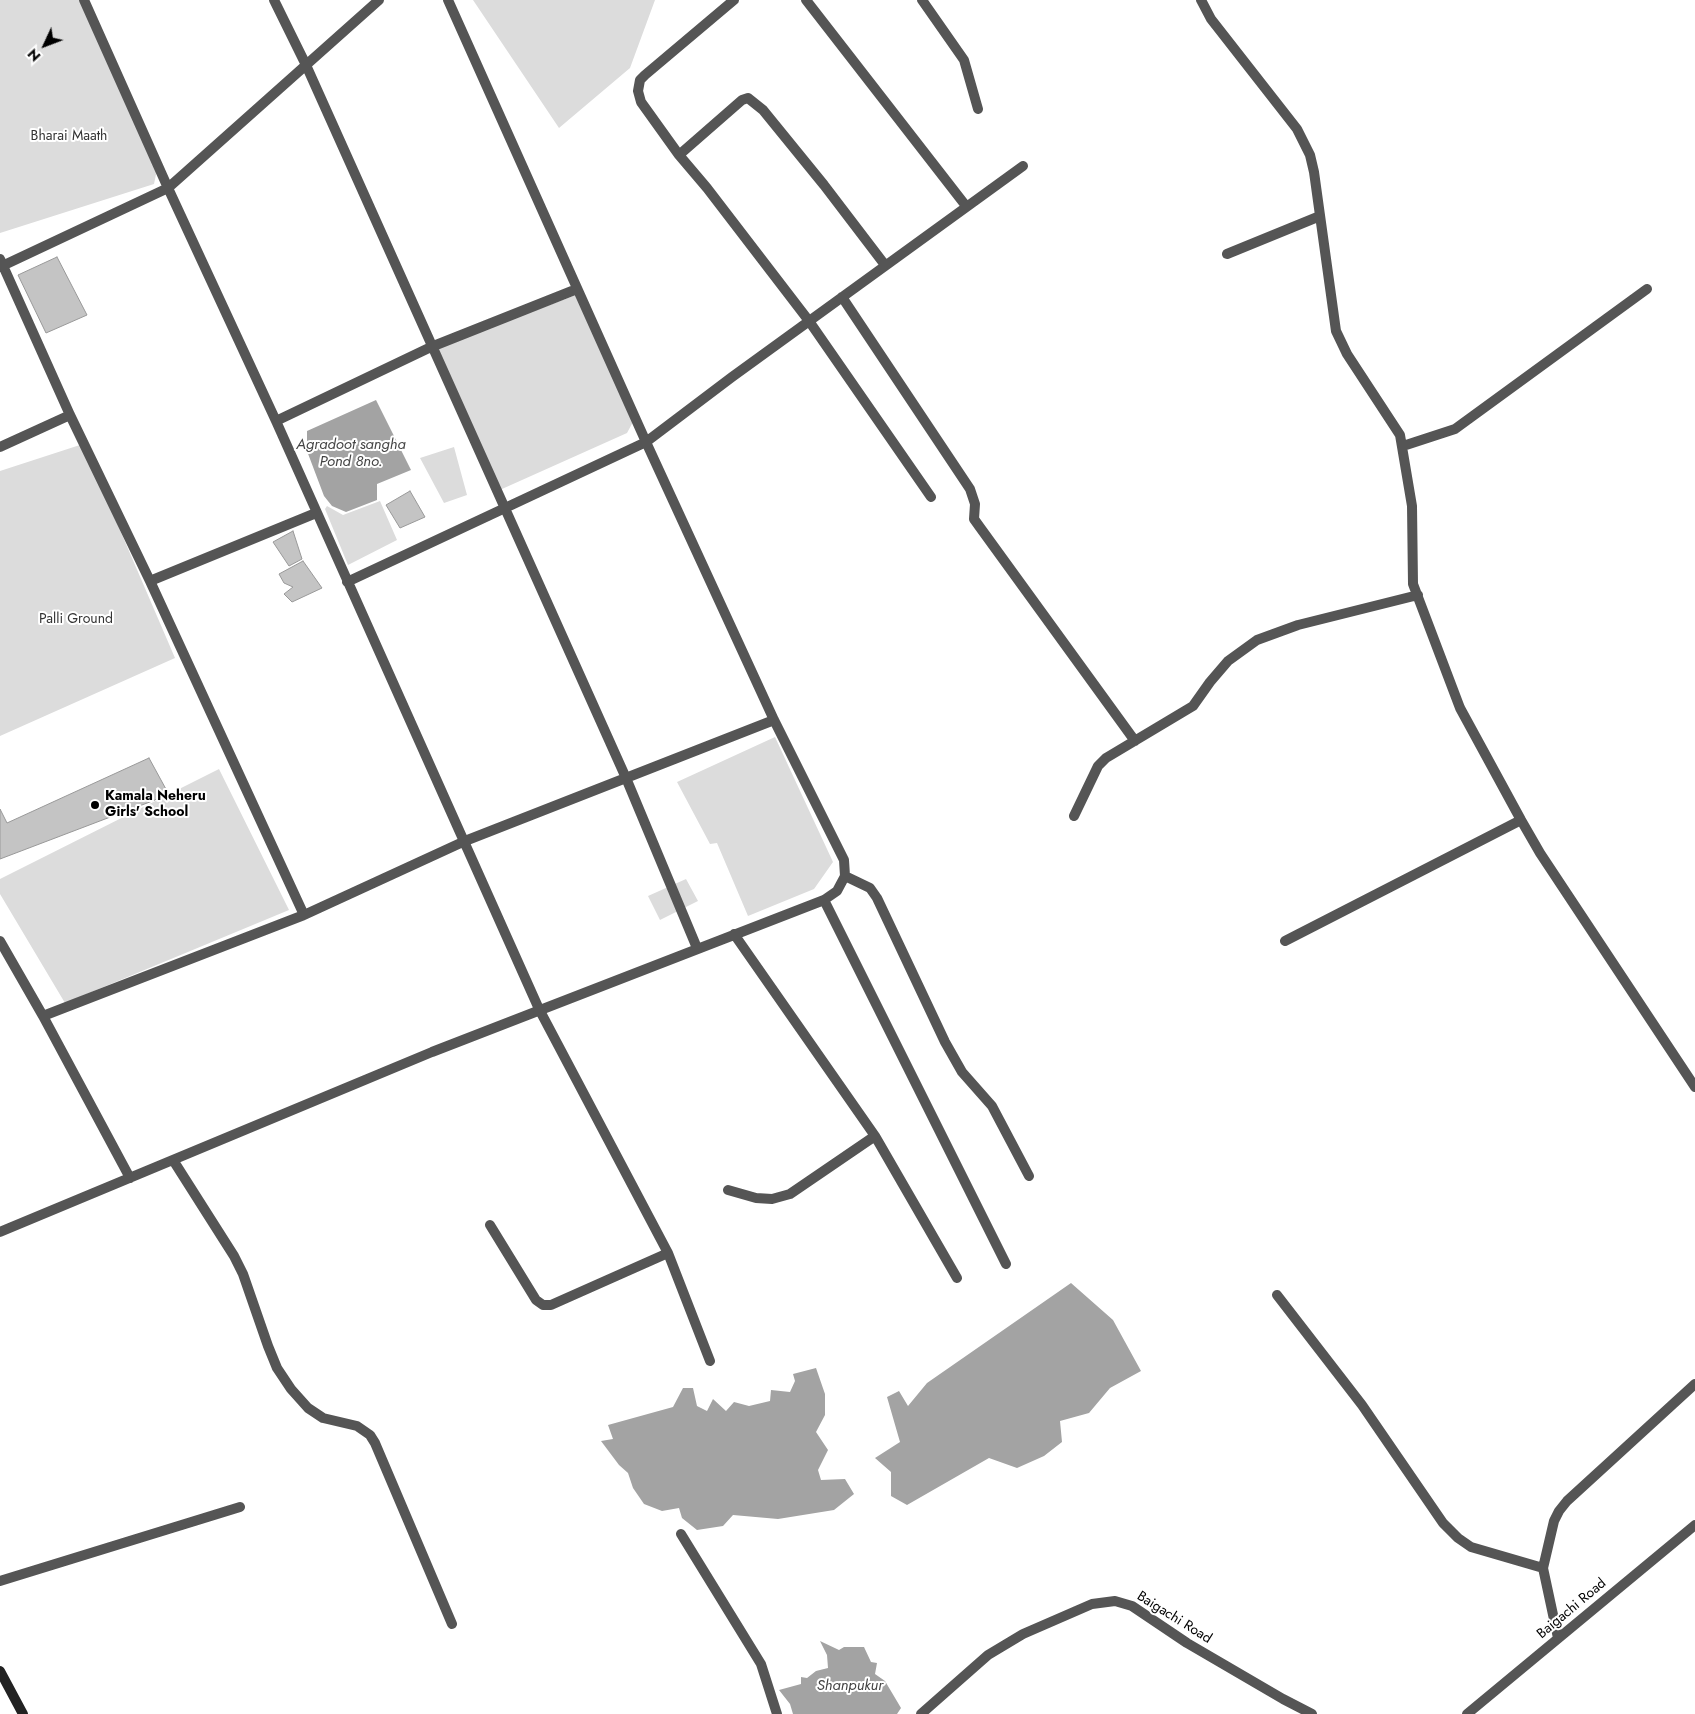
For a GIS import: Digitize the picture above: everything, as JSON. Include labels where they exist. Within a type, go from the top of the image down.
[{"type":"main road","points":[[0,1671],[23,1714]]},
{"type":"street","points":[[84,0],[168,188],[276,421],[539,1009],[668,1253],[710,1361]]},
{"type":"street","points":[[274,0],[306,65],[626,778],[697,948]]},
{"type":"street","points":[[304,915],[1,264],[168,188],[379,0]]},
{"type":"street","points":[[0,1232],[539,1009],[824,900],[837,891],[844,876],[844,860],[774,720],[646,442],[448,0]]},
{"type":"street","points":[[734,0],[640,80],[638,91],[641,102],[678,156],[707,188],[810,321],[931,497]]},
{"type":"street","points":[[806,0],[966,206]]},
{"type":"street","points":[[922,0],[964,60],[978,109]]},
{"type":"street","points":[[1201,0],[1211,19],[1297,129],[1310,155],[1336,331],[1347,354],[1400,435],[1412,506],[1413,584],[1460,708],[1540,853],[1695,1086]]},
{"type":"street","points":[[678,156],[742,100],[748,98],[763,110],[824,185],[885,265]]},
{"type":"street","points":[[347,582],[646,442],[885,265],[1023,166]]},
{"type":"street","points":[[1228,254],[1320,216]]},
{"type":"street","points":[[276,421],[432,347],[577,289]]},
{"type":"street","points":[[1402,446],[1455,429],[1647,289]]},
{"type":"street","points":[[842,297],[970,489],[975,504],[974,519],[1135,741]]},
{"type":"street","points":[[0,448],[70,415]]},
{"type":"street","points":[[150,581],[316,513]]},
{"type":"street","points":[[1074,816],[1098,766],[1106,758],[1193,706],[1228,661],[1257,640],[1298,625],[1418,595]]},
{"type":"street","points":[[43,1016],[304,915],[465,841],[774,720]]},
{"type":"street","points":[[1285,941],[1521,820]]},
{"type":"street","points":[[844,876],[870,888],[877,898],[945,1042],[962,1072],[992,1106],[1029,1176]]},
{"type":"street","points":[[824,900],[1006,1264]]},
{"type":"street","points":[[734,934],[875,1136],[957,1278]]},
{"type":"street","points":[[0,941],[43,1016],[130,1178]]},
{"type":"street","points":[[728,1190],[756,1198],[772,1199],[790,1194],[875,1136]]},
{"type":"street","points":[[173,1160],[234,1256],[243,1274],[277,1368],[291,1389],[308,1408],[323,1418],[357,1426],[370,1435],[375,1443],[452,1624]]},
{"type":"street","points":[[490,1225],[536,1300],[543,1305],[551,1305],[668,1253]]},
{"type":"street","points":[[1277,1295],[1362,1405],[1443,1524],[1471,1547],[1543,1568]]},
{"type":"street","points":[[1558,1638],[1543,1568],[1554,1521],[1559,1511],[1567,1501],[1695,1384]]},
{"type":"street","points":[[0,1581],[240,1507]]},
{"type":"street","name":"Baigachi Road","points":[[1472,1713],[1558,1638],[1695,1525]]},
{"type":"street","points":[[681,1534],[761,1664],[777,1714]]},
{"type":"street","name":"Baigachi Road","points":[[921,1714],[988,1655],[1023,1634],[1092,1604],[1115,1602],[1132,1606],[1195,1648],[1282,1699],[1312,1714]]},
{"type":"green space","name":"Bharai Maath","points":[[0,0],[79,0],[158,165],[154,184],[0,233]]},
{"type":"green space","points":[[473,0],[655,0],[630,68],[559,128]]},
{"type":"green space","points":[[576,295],[634,420],[627,433],[493,493],[434,349]]},
{"type":"green space","name":"Palli Ground","points":[[83,444],[175,658],[0,736],[0,471]]},
{"type":"green space","points":[[454,447],[467,495],[444,503],[420,458]]},
{"type":"green space","points":[[380,501],[397,540],[348,565],[325,509],[327,506],[343,515]]},
{"type":"green space","points":[[775,737],[833,862],[814,889],[748,916],[717,843],[710,844],[677,782]]},
{"type":"green space","points":[[219,769],[289,910],[65,1003],[0,894],[0,879]]},
{"type":"green space","points":[[686,879],[698,901],[660,920],[648,896]]},
{"type":"water","name":"Agradoot sangha Pond 8no.","points":[[376,400],[411,470],[377,484],[377,500],[346,512],[332,506],[324,496],[307,451],[307,431]]},
{"type":"water","points":[[1071,1283],[1113,1320],[1141,1371],[1110,1388],[1089,1413],[1060,1421],[1062,1442],[1044,1456],[1017,1468],[989,1458],[907,1505],[891,1496],[891,1472],[875,1458],[900,1442],[887,1397],[899,1391],[908,1406],[927,1383]]},
{"type":"water","points":[[816,1368],[825,1394],[825,1415],[816,1432],[828,1450],[818,1470],[821,1480],[845,1479],[854,1494],[834,1510],[778,1519],[733,1515],[723,1526],[697,1530],[682,1518],[679,1508],[662,1511],[644,1504],[633,1488],[628,1473],[619,1465],[601,1441],[613,1439],[608,1425],[673,1407],[683,1388],[693,1388],[697,1406],[707,1411],[713,1399],[726,1411],[734,1402],[749,1406],[770,1401],[771,1390],[790,1392],[795,1381],[793,1374]]},
{"type":"water","name":"Shanpukur","points":[[820,1641],[839,1650],[844,1647],[864,1647],[871,1662],[877,1663],[875,1674],[885,1681],[901,1708],[897,1714],[793,1714],[790,1704],[779,1690],[801,1684],[801,1677],[807,1678],[816,1671],[828,1668],[827,1655]]},
{"type":"building","points":[[57,257],[87,315],[46,333],[18,275]]},
{"type":"building","points":[[410,491],[425,517],[400,528],[386,505]]},
{"type":"building","points":[[293,531],[302,559],[289,566],[273,542]]},
{"type":"building","points":[[303,561],[322,588],[292,602],[284,594],[293,587],[284,583],[279,574]]},
{"type":"building","name":"Kamala Neheru Girls' School","points":[[149,758],[167,791],[155,800],[0,859],[0,809],[7,823]]},
{"type":"place","name":"Kamala Neheru Girls' School","points":[[95,805]]}]
